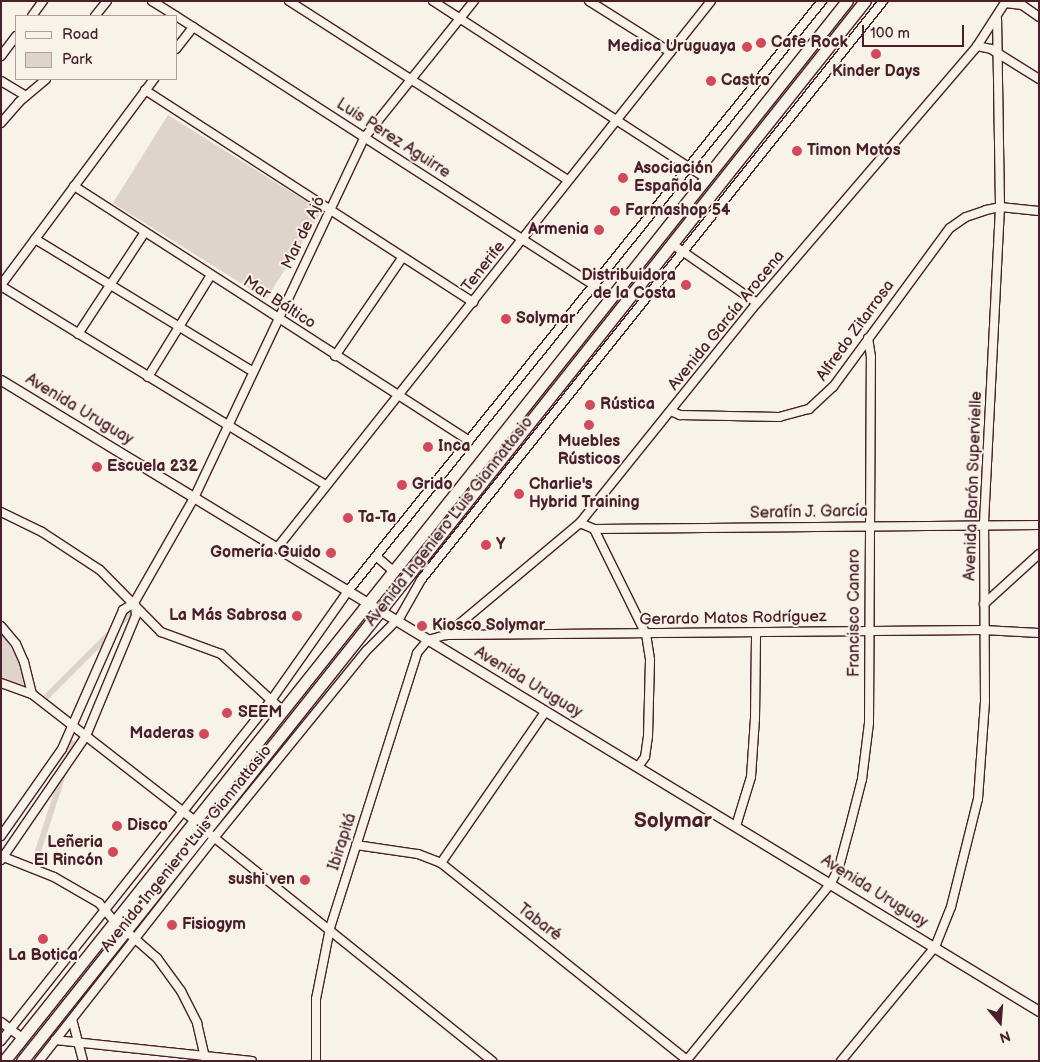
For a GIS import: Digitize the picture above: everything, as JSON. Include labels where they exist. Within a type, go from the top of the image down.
[{"type":"main road","name":"Avenida Ingeniero Luis Giannattasio","points":[[4,1061],[367,602],[847,1]]},
{"type":"main road","name":"Avenida Ingeniero Luis Giannattasio","points":[[22,1061],[865,1]]},
{"type":"street","points":[[33,15],[43,1]]},
{"type":"street","points":[[96,15],[107,1]]},
{"type":"street","points":[[290,1],[568,180]]},
{"type":"street","points":[[433,1],[618,119],[706,178]]},
{"type":"street","name":"Mar de Ajó","points":[[134,603],[194,498],[230,426],[252,371],[365,137],[474,1]]},
{"type":"street","points":[[589,1],[670,52]]},
{"type":"street","name":"Tenerife","points":[[276,548],[474,302],[568,180],[711,1]]},
{"type":"street","name":"Avenida Ingeniero Luis Giannattasio","points":[[1,1041],[270,702],[348,591],[377,558],[687,166],[822,1]]},
{"type":"street","name":"Avenida Ingeniero Luis Giannattasio","points":[[39,1061],[214,838],[367,650],[397,621],[421,580],[884,1]]},
{"type":"street","name":"Luis Perez Aguirre","points":[[157,2],[175,15]]},
{"type":"street","points":[[1006,2],[1022,5],[1039,18]]},
{"type":"street","name":"Avenida García Arocena","points":[[446,635],[580,523],[757,304],[977,46],[997,19],[1006,2]]},
{"type":"street","name":"Luis Perez Aguirre","points":[[178,17],[594,285]]},
{"type":"street","name":"Avenida Barón Supervielle","points":[[842,1061],[935,948],[954,898],[978,799],[985,701],[983,630],[984,523],[1000,207],[997,19]]},
{"type":"street","points":[[178,46],[193,27]]},
{"type":"street","points":[[1,56],[15,37]]},
{"type":"street","points":[[977,46],[997,52],[1039,79]]},
{"type":"street","points":[[1,123],[26,96],[45,80]]},
{"type":"street","points":[[153,80],[1,285],[326,485]]},
{"type":"street","points":[[1,81],[26,96]]},
{"type":"street","points":[[145,90],[402,258],[474,302]]},
{"type":"street","name":"Mar Báltico","points":[[74,186],[469,441]]},
{"type":"street","name":"Alfredo Zitarrosa","points":[[670,411],[690,416],[779,417],[799,413],[826,395],[950,228],[966,217],[1000,207],[1039,211]]},
{"type":"street","points":[[78,334],[109,284],[145,232]]},
{"type":"street","points":[[35,239],[252,371]]},
{"type":"street","points":[[672,244],[757,304]]},
{"type":"street","points":[[335,356],[402,258]]},
{"type":"street","points":[[148,377],[211,275]]},
{"type":"street","name":"Francisco Canaro","points":[[686,1060],[831,883],[839,867],[862,779],[870,723],[868,526],[871,357],[868,338]]},
{"type":"street","name":"Avenida Uruguay","points":[[1,380],[1039,1011]]},
{"type":"street","points":[[1,512],[71,550],[100,570],[160,632],[221,654],[270,702],[282,710]]},
{"type":"street","name":"Serafín J. García","points":[[580,523],[594,529],[984,523],[1039,525]]},
{"type":"street","points":[[594,529],[646,634],[650,660],[648,736],[644,757],[638,768]]},
{"type":"street","points":[[984,604],[1039,554]]},
{"type":"street","points":[[377,558],[393,571]]},
{"type":"street","points":[[1,836],[74,727],[123,610],[134,603]]},
{"type":"street","points":[[114,921],[106,910],[54,877],[2,858],[86,736],[136,615],[134,603]]},
{"type":"street","points":[[1,626],[16,644],[24,662],[32,694]]},
{"type":"street","name":"Gerardo Matos Rodríguez","points":[[428,640],[446,635],[983,630],[1039,633]]},
{"type":"street","points":[[736,826],[751,777],[755,719],[756,633]]},
{"type":"street","name":"Ibirapitá","points":[[316,1061],[316,999],[330,928],[417,654],[428,640]]},
{"type":"street","points":[[1,683],[32,694],[194,820]]},
{"type":"street","points":[[441,864],[545,712]]},
{"type":"street","points":[[205,830],[330,928],[492,1061]]},
{"type":"street","name":"Tabaré","points":[[356,845],[418,854],[441,864],[686,1060]]},
{"type":"street","points":[[126,931],[137,937],[182,991],[197,1023],[206,1059]]},
{"type":"street","points":[[72,1019],[83,1061]]},
{"type":"street","points":[[1,1022],[22,1038]]},
{"type":"street","points":[[55,1040],[80,1045],[206,1059],[252,1061]]},
{"type":"green space","points":[[852,1],[860,1],[384,599],[381,597],[449,508]]},
{"type":"green space","points":[[168,115],[321,211],[266,299],[113,203]]},
{"type":"green space","points":[[128,611],[132,615],[48,699],[44,695]]},
{"type":"green space","points":[[1,632],[22,665],[27,682],[22,685],[1,678]]},
{"type":"green space","points":[[71,740],[77,742],[38,862],[32,860]]},
{"type":"place","name":"Cafe Rock","points":[[761,43]]},
{"type":"place","name":"Medica Uruguaya","points":[[747,47]]},
{"type":"place","name":"Kinder Days","points":[[876,54]]},
{"type":"place","name":"Castro","points":[[711,81]]},
{"type":"place","name":"Timon Motos","points":[[797,151]]},
{"type":"place","name":"Asociación Española","points":[[623,178]]},
{"type":"place","name":"Farmashop 54","points":[[615,211]]},
{"type":"place","name":"Armenia","points":[[599,230]]},
{"type":"place","name":"Distribuidora de la Costa","points":[[686,285]]},
{"type":"place","name":"Solymar","points":[[506,319]]},
{"type":"place","name":"Rústica","points":[[590,405]]},
{"type":"place","name":"Muebles Rústicos","points":[[589,425]]},
{"type":"place","name":"Inca","points":[[428,447]]},
{"type":"place","name":"Escuela 232","points":[[97,467]]},
{"type":"place","name":"Grido","points":[[402,485]]},
{"type":"place","name":"Charlie's Hybrid Training","points":[[519,494]]},
{"type":"place","name":"Ta-Ta","points":[[348,518]]},
{"type":"place","name":"Y","points":[[486,545]]},
{"type":"place","name":"Gomería Guido","points":[[331,553]]},
{"type":"place","name":"La Más Sabrosa","points":[[297,616]]},
{"type":"place","name":"Kiosco Solymar","points":[[422,626]]},
{"type":"place","name":"SEEM","points":[[227,713]]},
{"type":"place","name":"Maderas","points":[[204,734]]},
{"type":"place","name":"Disco","points":[[117,826]]},
{"type":"place","name":"Leñeria El Rincón","points":[[113,852]]},
{"type":"place","name":"sushi ven","points":[[305,880]]},
{"type":"place","name":"Fisiogym","points":[[172,925]]},
{"type":"place","name":"La Botica","points":[[43,939]]},
{"type":"district","name":"Solymar","points":[[673,821]]}]
